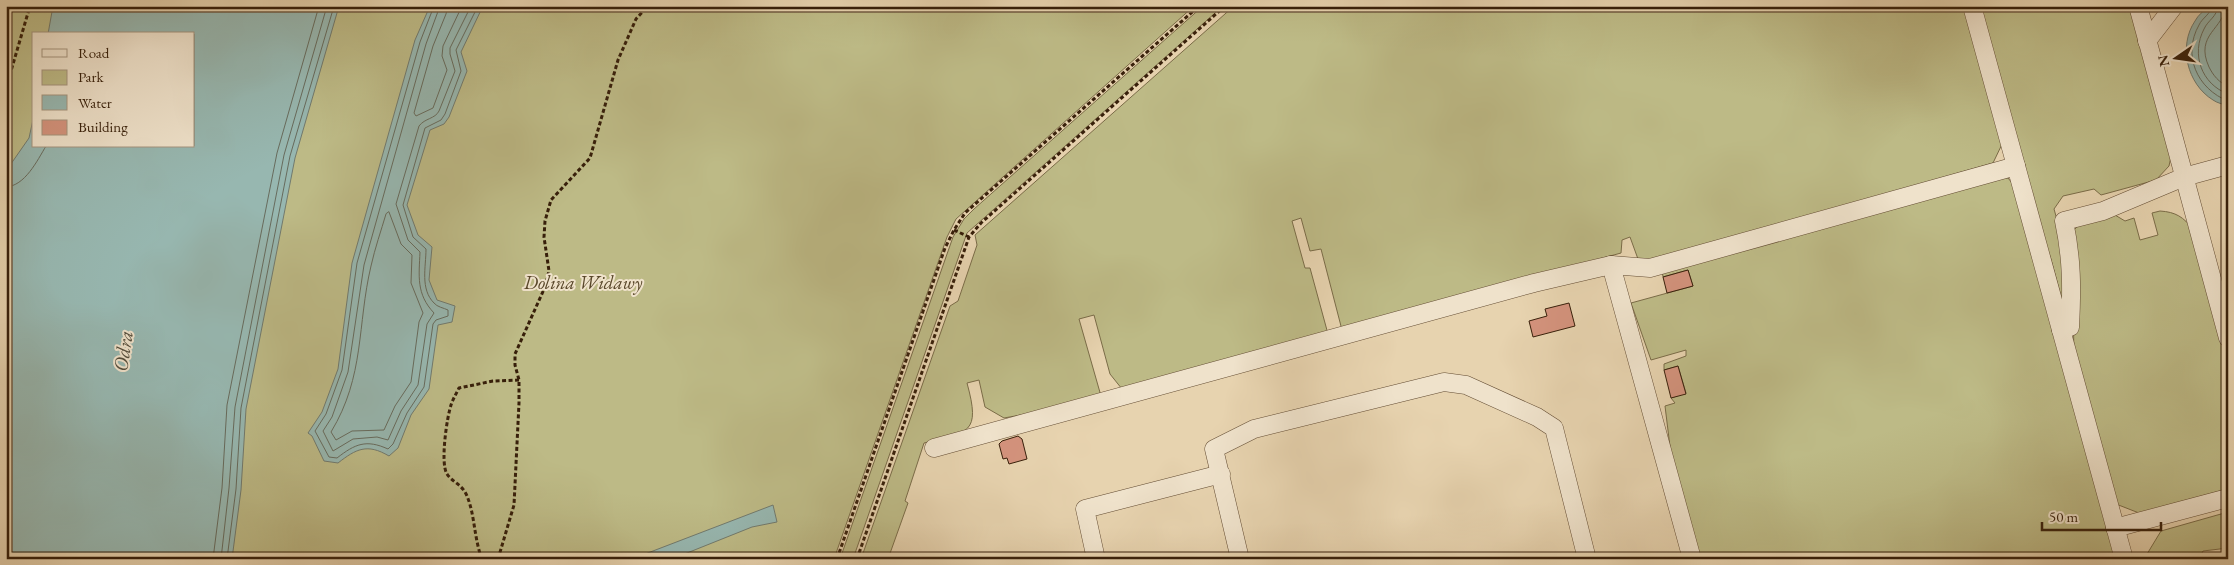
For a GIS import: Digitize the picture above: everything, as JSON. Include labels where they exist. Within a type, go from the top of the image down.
[{"type":"lane","points":[[1972,6],[2124,559]]},
{"type":"lane","points":[[2138,6],[2184,177],[2223,303],[2228,338]]},
{"type":"lane","points":[[2147,41],[2174,6]]},
{"type":"lane","points":[[2061,330],[2070,327],[2072,291],[2071,253],[2064,221],[2103,211],[2184,177],[2228,165]]},
{"type":"lane","points":[[934,448],[1534,283],[1611,265],[1650,268],[2016,166]]},
{"type":"lane","points":[[1611,265],[1692,559]]},
{"type":"lane","points":[[1240,559],[1214,450],[1254,430],[1444,382],[1466,385],[1537,417],[1554,428],[1587,559]]},
{"type":"lane","points":[[1096,559],[1084,509],[1221,474]]},
{"type":"lane","points":[[2115,528],[2228,498]]},
{"type":"path","points":[[6,88],[30,6]]},
{"type":"path","points":[[498,559],[514,505],[519,403],[519,380],[515,365],[515,354],[545,287],[549,271],[544,229],[545,221],[551,200],[590,158],[618,60],[636,19],[648,6]]},
{"type":"path","points":[[837,559],[945,248],[965,213],[1199,6]]},
{"type":"path","points":[[856,559],[968,237],[989,216],[1226,6]]},
{"type":"path","points":[[954,230],[968,237]]},
{"type":"path","points":[[482,559],[476,546],[467,497],[460,485],[447,474],[445,468],[445,448],[451,406],[459,388],[493,381],[519,380]]},
{"type":"green space","name":"Dolina Widawy","points":[[6,6],[1194,6],[956,219],[947,237],[834,559],[6,559]]},
{"type":"green space","points":[[1203,6],[1223,6],[967,233],[853,559],[840,559],[953,237],[964,219]]},
{"type":"green space","points":[[1234,6],[1966,6],[2004,140],[1993,163],[1653,261],[1638,259],[1630,237],[1622,240],[1621,253],[1342,330],[1321,249],[1310,251],[1301,218],[1292,221],[1305,268],[1310,268],[1328,334],[1122,389],[1110,374],[1094,315],[1079,319],[1101,396],[1054,409],[1004,418],[985,407],[979,380],[967,383],[973,412],[968,428],[961,433],[924,443],[905,501],[908,503],[888,559],[861,559],[950,306],[958,301],[977,245],[975,235]]},
{"type":"green space","points":[[1977,6],[2132,6],[2172,152],[2169,166],[2156,180],[2101,195],[2094,189],[2063,196],[2054,209],[2067,255],[2063,304],[2050,256],[2043,247]]},
{"type":"green space","points":[[1997,177],[2008,178],[2020,193],[2118,559],[1697,559],[1673,471],[1665,406],[1675,403],[1671,398],[1686,393],[1678,366],[1664,370],[1664,364],[1686,356],[1686,350],[1651,360],[1631,303],[1693,286],[1688,270],[1663,277],[1662,270]]},
{"type":"green space","points":[[2160,211],[2179,216],[2193,229],[2228,357],[2228,489],[2139,513],[2116,504],[2074,360],[2072,232],[2078,226],[2115,215],[2125,221],[2134,218],[2140,240],[2158,235],[2152,213]]},
{"type":"green space","points":[[2228,512],[2228,548],[2203,551],[2199,559],[2144,559],[2161,531]]},
{"type":"water","name":"Odra","points":[[53,6],[339,6],[295,158],[246,409],[241,490],[232,559],[6,559],[6,171],[29,138],[32,124],[32,148],[195,148],[195,32],[48,32]]},
{"type":"water","points":[[430,6],[483,6],[461,52],[467,71],[449,117],[444,124],[430,130],[407,205],[418,235],[432,247],[429,280],[437,300],[455,306],[452,322],[438,325],[429,389],[411,415],[398,448],[389,456],[374,450],[362,449],[350,454],[338,463],[324,461],[312,436],[308,433],[322,412],[338,369],[352,263],[415,40]]},
{"type":"water","points":[[2208,6],[2228,6],[2228,106],[2215,101],[2204,93],[2191,75],[2188,64],[2186,53],[2190,31],[2196,19]]},
{"type":"water","points":[[773,505],[777,522],[752,527],[672,559],[632,559]]},
{"type":"building","points":[[1688,270],[1693,286],[1667,293],[1663,277]]},
{"type":"building","points":[[1569,303],[1575,326],[1533,337],[1529,321],[1547,316],[1545,309]]},
{"type":"building","points":[[1678,366],[1686,394],[1671,398],[1664,370]]},
{"type":"building","points":[[1018,436],[1022,439],[1027,459],[1009,464],[1007,458],[1003,459],[999,444],[1002,441]]}]
